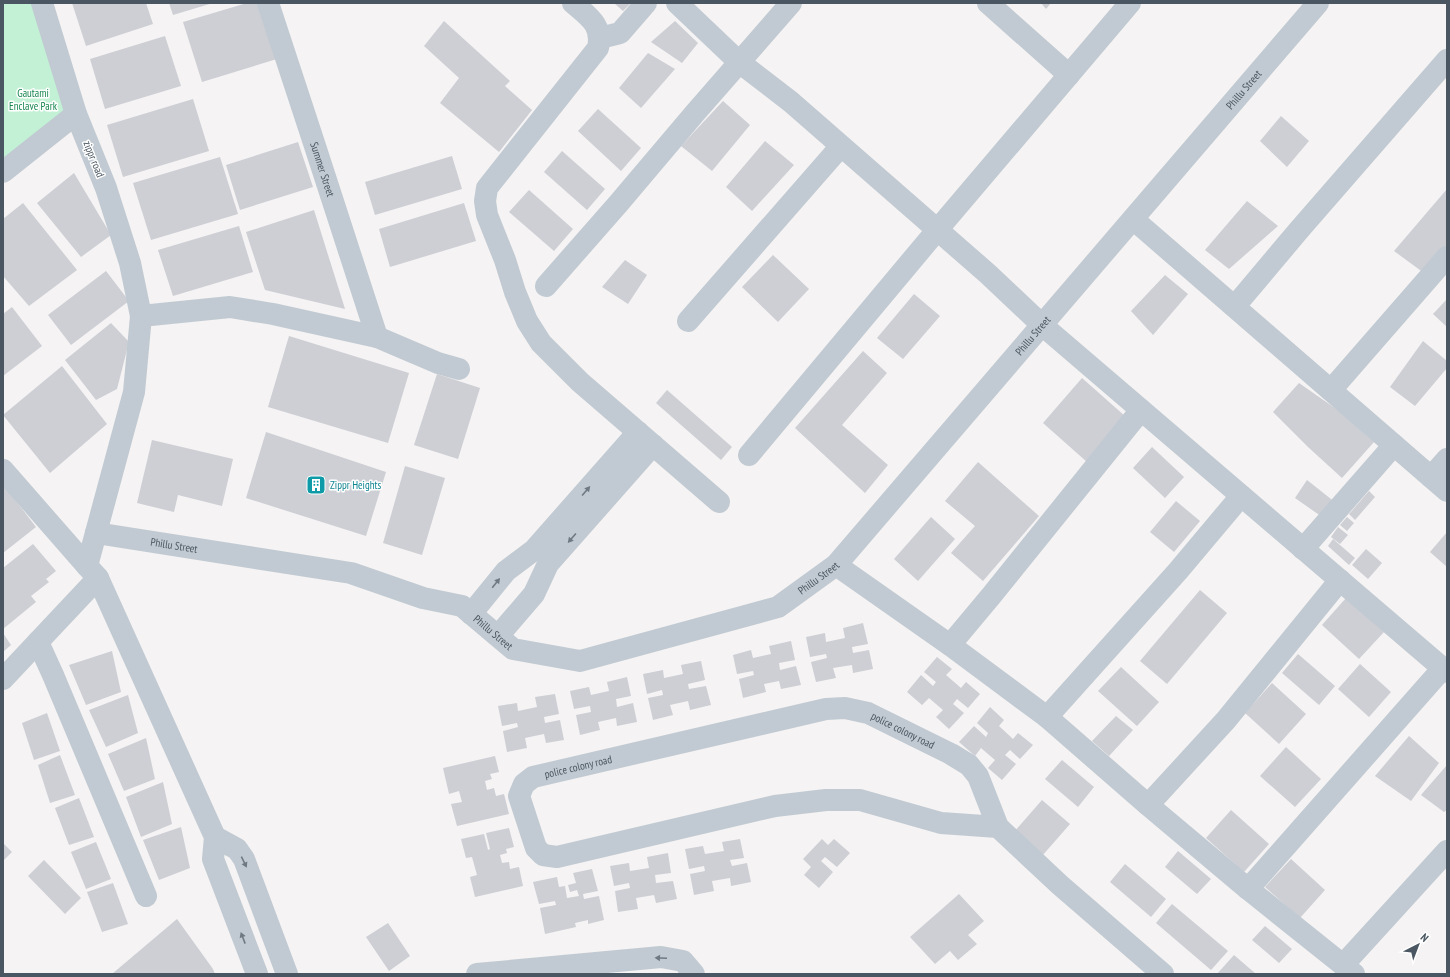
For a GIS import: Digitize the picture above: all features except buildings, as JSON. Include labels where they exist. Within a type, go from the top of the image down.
[{"type":"street","name":"zippr road","points":[[42,3],[76,114],[106,188],[130,263],[141,316],[134,392],[96,533],[92,572]]},
{"type":"street","name":"Summer Street","points":[[268,3],[377,337]]},
{"type":"street","points":[[573,3],[594,21],[600,38],[598,48],[487,188],[484,201],[487,215],[505,260],[515,292],[528,321],[541,344],[580,382],[719,502]]},
{"type":"street","points":[[600,38],[620,33],[646,3]]},
{"type":"street","points":[[677,3],[739,62],[791,102],[840,146],[938,229],[1042,325],[1445,670],[1248,889]]},
{"type":"street","points":[[546,286],[791,3]]},
{"type":"street","points":[[988,3],[1069,75]]},
{"type":"street","points":[[749,455],[1130,3]]},
{"type":"street","name":"Phillu Street","points":[[96,533],[352,573],[423,598],[462,606],[513,648],[580,661],[778,607],[836,565],[1318,3]]},
{"type":"street","points":[[1235,306],[1447,60]]},
{"type":"street","points":[[3,172],[76,114]]},
{"type":"street","points":[[688,321],[840,146]]},
{"type":"street","points":[[1133,219],[1447,491]]},
{"type":"street","points":[[1331,390],[1447,257]]},
{"type":"street","points":[[141,316],[230,307],[273,314],[377,337],[438,363],[459,369]]},
{"type":"street","points":[[950,645],[1141,410]]},
{"type":"street","points":[[471,614],[506,571],[534,550],[645,439]]},
{"type":"street","points":[[498,636],[534,594],[548,564],[645,439]]},
{"type":"street","points":[[1303,549],[1394,445]]},
{"type":"street","points":[[1431,477],[1447,459]]},
{"type":"street","points":[[3,470],[92,572],[215,837],[213,859],[257,974]]},
{"type":"street","points":[[1047,717],[1178,571],[1241,496]]},
{"type":"street","points":[[836,565],[950,645],[1047,717],[1248,889],[1349,969],[1447,851]]},
{"type":"street","points":[[3,679],[38,642],[92,572]]},
{"type":"street","points":[[1148,805],[1226,720],[1340,580]]},
{"type":"street","points":[[38,642],[146,896]]},
{"type":"street","name":"police colony road","points":[[998,827],[941,823],[860,800],[826,800],[775,806],[557,857],[543,855],[536,848],[519,796],[524,784],[533,777],[826,709],[845,708],[868,713],[951,754],[969,765],[978,776],[998,827],[1060,885],[1163,974]]},
{"type":"street","points":[[215,837],[237,850],[244,859],[287,974]]},
{"type":"street","points":[[478,974],[661,957],[683,961],[694,974]]},
{"type":"green space","name":"Gautami Enclave Park","points":[[3,3],[32,3],[68,111],[3,161]]},
{"type":"place","name":"Zippr Heights","points":[[316,485]]}]
